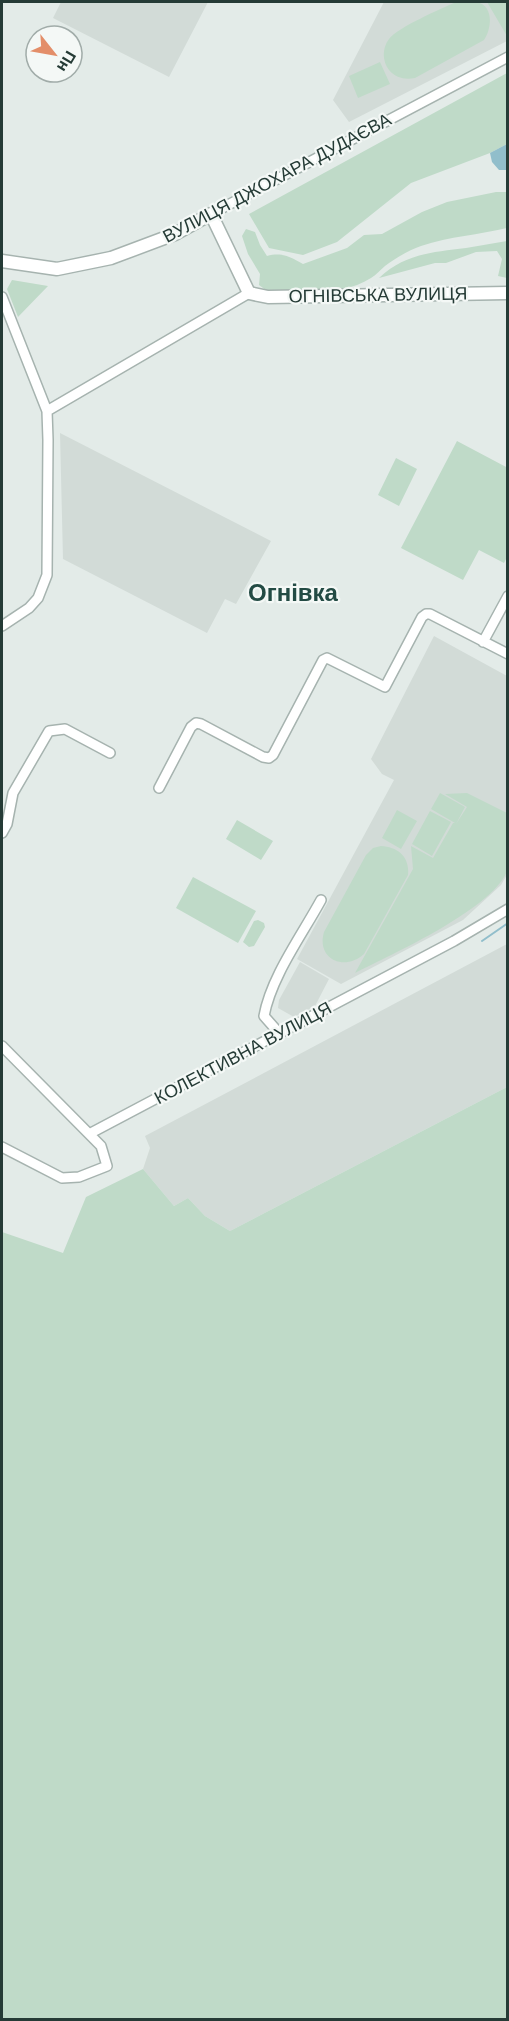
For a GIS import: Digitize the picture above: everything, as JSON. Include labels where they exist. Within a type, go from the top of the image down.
[{"type":"street","name":"ВУЛИЦЯ ДЖОХАРА ДУДАЄВА","points":[[2,261],[57,268],[111,258],[175,234],[507,57]]},
{"type":"street","points":[[47,411],[249,293],[211,214]]},
{"type":"street","name":"ОГНІВСЬКА ВУЛИЦЯ","points":[[249,293],[268,297],[507,293]]},
{"type":"street","points":[[2,297],[47,411],[47,575],[38,598],[29,608],[2,626]]},
{"type":"street","points":[[2,323],[9,315]]},
{"type":"street","points":[[483,642],[507,596]]},
{"type":"street","points":[[159,788],[196,723],[263,757],[269,758],[273,755],[327,658],[385,687],[422,617],[426,614],[507,654]]},
{"type":"street","points":[[2,833],[7,824],[14,793],[49,731],[65,729],[110,753]]},
{"type":"street","points":[[279,1033],[264,1016],[266,1003],[321,900]]},
{"type":"street","name":"КОЛЕКТИВНА ВУЛИЦЯ","points":[[89,1134],[454,941],[507,909]]},
{"type":"street","points":[[2,1046],[101,1146],[107,1166],[79,1177],[62,1178],[2,1147]]},
{"type":"shaded area","points":[[61,2],[208,2],[169,77],[84,34],[84,24],[65,24],[53,18]]},
{"type":"shaded area","points":[[384,2],[507,2],[507,41],[349,122],[333,100]]},
{"type":"shaded area","points":[[60,433],[271,541],[236,604],[225,599],[207,633],[63,559]]},
{"type":"shaded area","points":[[434,636],[507,676],[508,873],[501,885],[463,920],[341,984],[297,959],[394,780],[382,774],[371,759]]},
{"type":"shaded area","points":[[507,944],[507,1087],[230,1231],[205,1216],[188,1198],[174,1206],[143,1169],[150,1148],[145,1136]]},
{"type":"shaded area","points":[[300,962],[329,979],[315,1006],[294,1017],[278,1008],[279,1000]]},
{"type":"green space","points":[[474,1],[482,4],[489,12],[489,29],[484,40],[415,78],[401,78],[392,73],[384,59],[385,46],[389,39],[410,24],[456,2]]},
{"type":"green space","points":[[487,2],[507,2],[507,36]]},
{"type":"green space","points":[[380,62],[390,84],[358,98],[349,76]]},
{"type":"green space","points":[[507,73],[507,144],[490,153],[411,183],[337,242],[303,255],[269,248],[249,214]]},
{"type":"green space","points":[[496,192],[507,192],[507,228],[421,246],[398,257],[373,277],[347,288],[267,291],[259,285],[260,274],[248,254],[242,236],[246,229],[255,232],[267,256],[282,255],[303,264],[347,248],[364,235],[382,234],[422,212],[447,202]]},
{"type":"green space","points":[[507,241],[507,278],[498,276],[502,259],[497,251],[476,252],[446,263],[435,263],[379,278],[409,259],[442,251]]},
{"type":"green space","points":[[12,280],[48,286],[18,317],[7,289]]},
{"type":"green space","points":[[457,441],[508,468],[507,557],[504,563],[479,550],[463,580],[401,548]]},
{"type":"green space","points":[[396,458],[417,469],[399,506],[378,495]]},
{"type":"green space","points":[[440,793],[465,807],[456,824],[467,807],[445,794],[467,793],[507,813],[508,868],[500,883],[464,914],[355,973],[413,869],[411,846],[433,858],[455,823],[431,809]]},
{"type":"green space","points":[[397,810],[417,821],[401,849],[382,838]]},
{"type":"green space","points":[[430,811],[451,822],[432,856],[412,844]]},
{"type":"green space","points":[[237,820],[273,841],[261,860],[226,839]]},
{"type":"green space","points":[[381,846],[393,848],[402,854],[407,863],[408,875],[364,954],[348,962],[334,960],[324,949],[324,932],[366,855],[373,848]]},
{"type":"green space","points":[[193,877],[256,911],[238,943],[176,908]]},
{"type":"green space","points":[[254,921],[264,923],[265,927],[254,946],[249,947],[243,942]]},
{"type":"green space","points":[[507,1087],[507,2019],[2,2019],[2,1232],[63,1253],[86,1197],[143,1169],[174,1206],[188,1198],[205,1216],[230,1231]]},
{"type":"water","points":[[507,144],[507,170],[499,170],[492,162],[490,153]]},
{"type":"waterway","points":[[482,941],[508,923]]},
{"type":"district","name":"Огнівка","points":[[293,592]]}]
